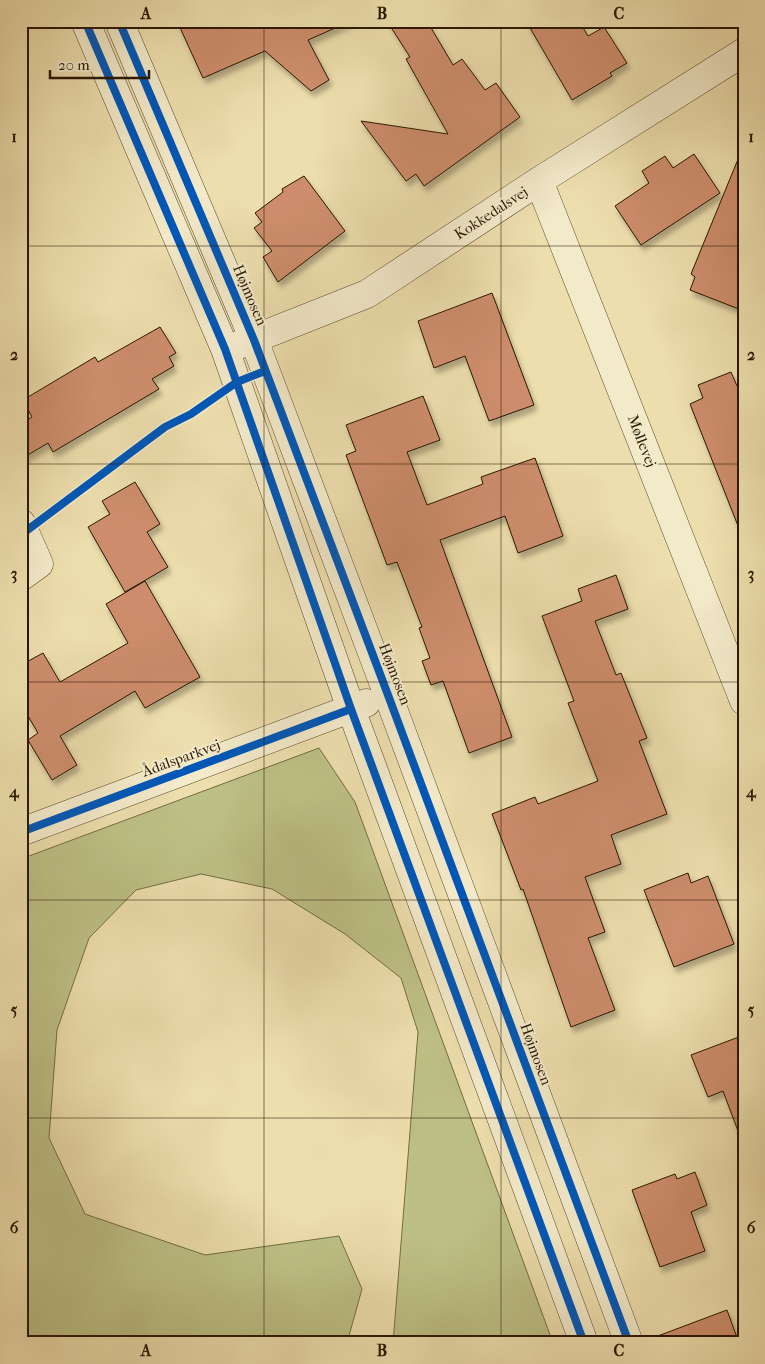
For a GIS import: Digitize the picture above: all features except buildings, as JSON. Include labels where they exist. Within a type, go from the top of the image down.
[{"type":"street","points":[[84,21],[225,350],[351,709],[584,1343]]},
{"type":"street","name":"Højmosen","points":[[119,21],[254,340],[629,1343]]},
{"type":"street","name":"Kokkedalsvej","points":[[225,350],[367,294],[540,181],[744,52]]},
{"type":"street","name":"Møllevej","points":[[540,181],[744,700]]},
{"type":"street","points":[[21,523],[39,564],[21,577]]},
{"type":"street","name":"Ådalsparkvej","points":[[21,832],[388,695]]},
{"type":"green space","points":[[319,748],[355,802],[553,1343],[393,1343],[418,1032],[401,978],[345,934],[272,889],[201,874],[136,890],[89,938],[57,1030],[49,1138],[85,1214],[205,1255],[339,1236],[362,1289],[347,1343],[21,1343],[21,859]]},
{"type":"cycle path","points":[[85,21],[225,349],[351,709],[584,1343]]},
{"type":"cycle path","points":[[119,21],[254,340],[629,1343]]},
{"type":"cycle path","points":[[26,531],[165,427],[191,414],[237,382],[265,371]]},
{"type":"cycle path","points":[[21,832],[351,709]]}]
